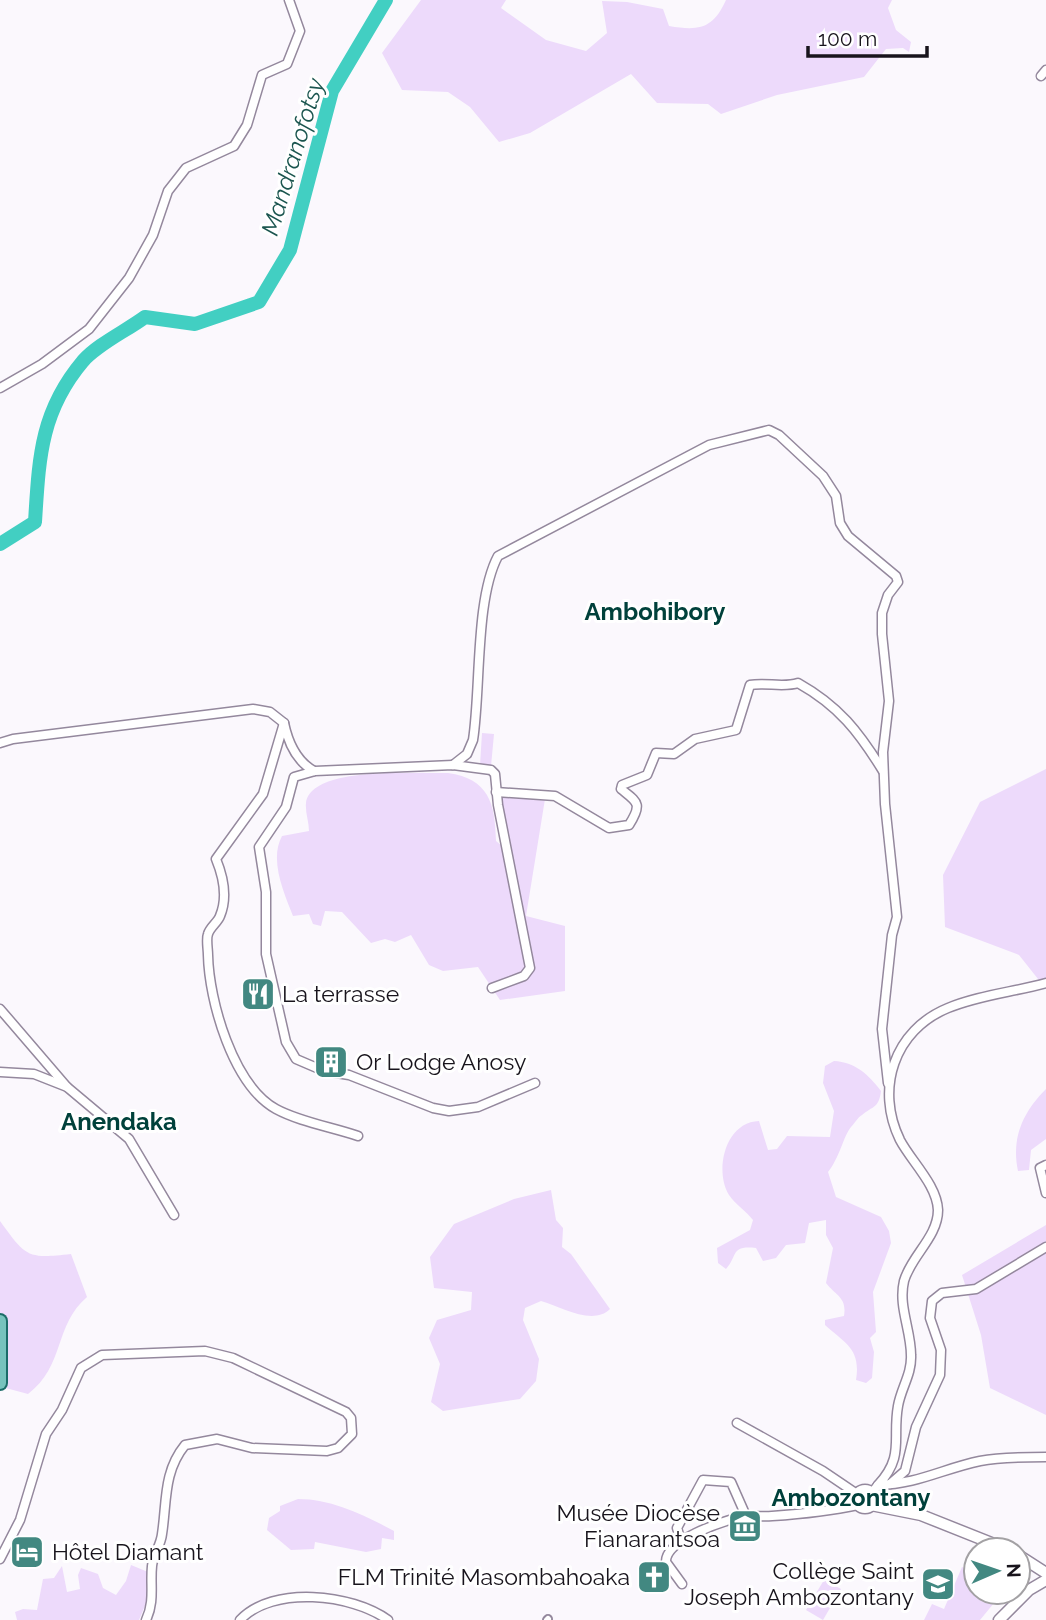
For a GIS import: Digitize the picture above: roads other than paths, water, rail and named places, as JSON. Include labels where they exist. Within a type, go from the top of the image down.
[{"type":"main road","points":[[0,1321],[0,1382]]},
{"type":"street","points":[[0,388],[42,364],[89,329],[129,278],[153,235],[168,191],[186,168],[234,146],[247,125],[262,75],[287,64],[300,31],[289,0]]},
{"type":"street","points":[[453,765],[467,754],[473,740],[484,612],[491,570],[498,556],[709,445],[769,430],[779,435],[823,475],[836,496],[840,523],[848,536],[896,576],[898,582],[888,596],[882,613],[889,701],[883,752],[884,774],[897,917],[892,935],[882,1029],[894,1124],[932,1191],[938,1210],[932,1233],[904,1282],[902,1299],[911,1353],[910,1371],[898,1406],[895,1461],[875,1489],[871,1505]]},
{"type":"street","points":[[496,792],[555,796],[609,828],[629,825],[635,815],[636,802],[634,796],[621,789],[622,785],[647,775],[656,752],[674,754],[695,739],[736,730],[750,685],[760,683],[790,686],[798,682],[821,696],[842,712],[884,774]]},
{"type":"street","points":[[0,743],[13,739],[253,709],[270,712],[284,723],[288,742],[304,766],[314,771]]},
{"type":"street","points":[[284,723],[263,794],[216,859],[223,878],[223,906],[218,920],[208,934],[209,965],[217,1013],[245,1078],[263,1099],[276,1109],[358,1136]]},
{"type":"street","points":[[492,988],[524,976],[530,968],[496,792],[495,774],[491,770],[453,765],[314,771],[294,777],[286,807],[259,847],[265,892],[266,954],[290,1051],[296,1059],[324,1070],[349,1075],[433,1108],[449,1111],[478,1107],[535,1083]]},
{"type":"street","points":[[888,1083],[900,1048],[930,1019],[958,1004],[1046,983]]},
{"type":"street","points":[[0,1009],[67,1087],[129,1139],[174,1215]]},
{"type":"street","points":[[0,1072],[34,1074],[67,1087]]},
{"type":"street","points":[[1046,1165],[1040,1168],[1046,1193]]},
{"type":"street","points":[[890,1484],[905,1471],[916,1427],[940,1375],[942,1357],[930,1318],[932,1301],[942,1293],[976,1289],[1046,1247]]},
{"type":"street","points":[[0,1559],[20,1520],[46,1434],[62,1410],[81,1368],[102,1355],[205,1351],[233,1358],[346,1412],[351,1418],[352,1434],[338,1448],[327,1451],[251,1448],[217,1439],[185,1445],[173,1462],[168,1478],[162,1536],[152,1568],[153,1599],[146,1620]]},
{"type":"street","points":[[737,1423],[825,1472],[858,1499],[864,1508],[871,1505],[921,1515],[974,1536]]},
{"type":"street","points":[[682,1584],[666,1562],[671,1546],[746,1517],[812,1513],[858,1499],[864,1490],[915,1482],[978,1462],[1008,1457],[1046,1457]]},
{"type":"street","points":[[681,1541],[677,1528],[703,1480],[731,1482],[746,1517]]},
{"type":"street","points":[[999,1620],[1029,1590],[1046,1580]]},
{"type":"street","points":[[240,1620],[261,1604],[312,1598],[355,1602],[388,1620]]},
{"type":"waterway","name":"Mandranofotsy","points":[[0,544],[35,522],[38,477],[50,418],[69,380],[89,355],[145,317],[195,324],[259,302],[290,250],[332,91],[386,0]]},
{"type":"place","name":"La terrasse","points":[[258,994]]},
{"type":"place","name":"Or Lodge Anosy","points":[[331,1062]]},
{"type":"place","name":"Musée Diocèse Fianarantsoa","points":[[745,1526]]},
{"type":"place","name":"Hôtel Diamant","points":[[27,1552]]},
{"type":"place","name":"FLM Trinité Masombahoaka","points":[[654,1577]]},
{"type":"place","name":"Collège Saint Joseph Ambozontany","points":[[938,1584]]},
{"type":"district","name":"Ambohibory","points":[[655,612]]},
{"type":"district","name":"Anendaka","points":[[119,1122]]},
{"type":"district","name":"Ambozontany","points":[[851,1498]]}]
